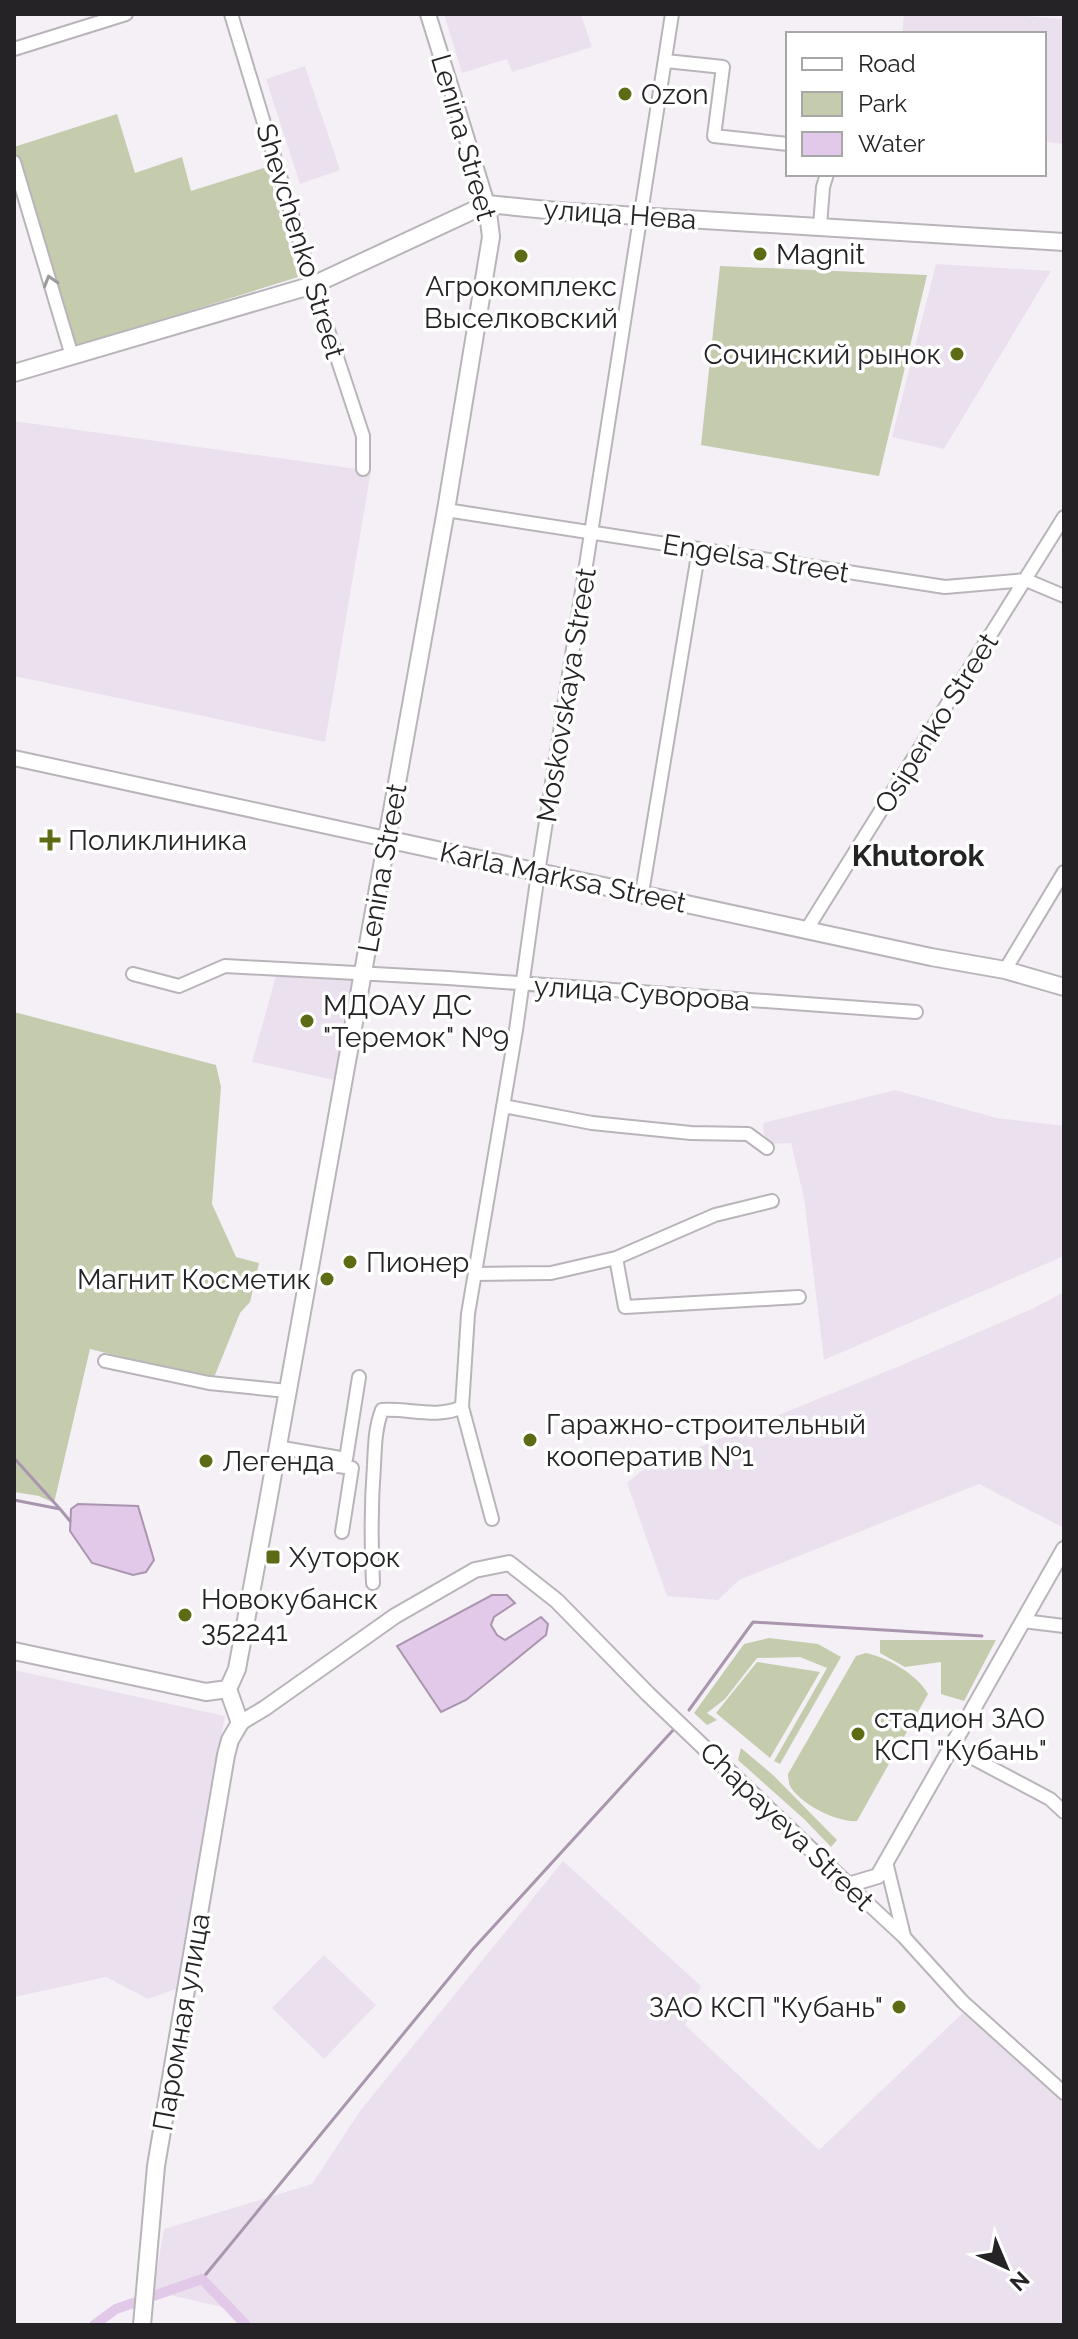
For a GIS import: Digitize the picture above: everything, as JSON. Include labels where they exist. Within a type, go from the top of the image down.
[{"type":"main road","points":[[14,373],[313,285],[487,204]]},
{"type":"main road","name":"улица Нева","points":[[487,204],[1064,242]]},
{"type":"main road","name":"Lenina Street","points":[[228,1689],[237,1669],[446,510],[491,237],[487,204]]},
{"type":"main road","name":"Karla Marksa Street","points":[[386,839],[1005,970],[1064,987]]},
{"type":"main road","points":[[14,1651],[206,1692],[228,1689],[240,1723]]},
{"type":"main road","name":"Паромная улица","points":[[142,2325],[159,2151],[226,1755],[240,1723]]},
{"type":"street","points":[[14,49],[126,14]]},
{"type":"street","name":"Shevchenko Street","points":[[231,14],[313,285],[363,436],[363,469]]},
{"type":"street","name":"Lenina Street","points":[[428,14],[487,204]]},
{"type":"street","name":"Moskovskaya Street","points":[[492,1519],[462,1407],[468,1315],[672,14]]},
{"type":"street","points":[[666,61],[723,67],[714,136],[786,144]]},
{"type":"street","points":[[14,162],[72,356]]},
{"type":"street","points":[[820,226],[826,176]]},
{"type":"street","name":"Engelsa Street","points":[[446,510],[945,587],[1026,580],[1064,596]]},
{"type":"street","name":"Osipenko Street","points":[[807,929],[1064,517]]},
{"type":"street","points":[[642,893],[699,549]]},
{"type":"street","name":"Karla Marksa Street","points":[[14,758],[386,839]]},
{"type":"street","points":[[1005,970],[1064,872]]},
{"type":"street","name":"улица Суворова","points":[[133,974],[179,986],[225,966],[916,1012]]},
{"type":"street","points":[[503,1106],[592,1123],[691,1133],[748,1134],[767,1148]]},
{"type":"street","points":[[475,1274],[551,1273],[616,1258],[715,1215],[772,1201]]},
{"type":"street","points":[[616,1258],[625,1307],[799,1297]]},
{"type":"street","points":[[105,1361],[209,1383],[287,1391]]},
{"type":"street","points":[[276,1450],[346,1459],[359,1377]]},
{"type":"street","points":[[373,1583],[370,1538],[372,1482],[376,1424],[382,1410],[402,1408],[421,1413],[450,1413],[462,1407]]},
{"type":"street","points":[[276,1450],[352,1468],[342,1532]]},
{"type":"street","points":[[848,1885],[878,1876],[1064,1549]]},
{"type":"street","name":"Chapayeva Street","points":[[240,1723],[395,1616],[475,1570],[509,1563],[557,1601],[648,1694],[904,1937],[963,2002],[1064,2093]]},
{"type":"street","points":[[1023,1621],[1064,1626]]},
{"type":"street","points":[[952,1747],[1050,1799],[1064,1812]]},
{"type":"street","points":[[886,1862],[904,1937]]},
{"type":"shaded area","points":[[444,14],[581,14],[592,47],[512,72],[507,59],[462,73]]},
{"type":"shaded area","points":[[904,14],[998,14],[1064,19],[1064,144],[1046,142],[1046,32],[902,32]]},
{"type":"shaded area","points":[[305,66],[340,170],[300,184],[266,79]]},
{"type":"shaded area","name":"Сочинский рынок","points":[[936,264],[1051,271],[944,449],[892,437]]},
{"type":"shaded area","points":[[14,421],[371,471],[325,742],[14,676]]},
{"type":"shaded area","name":"МДОАУ ДС \"Теремок\" №9","points":[[276,976],[358,979],[339,1081],[252,1062]]},
{"type":"shaded area","points":[[895,1090],[997,1118],[1064,1126],[1064,1256],[824,1360],[804,1198],[791,1143],[765,1144],[763,1123]]},
{"type":"shaded area","points":[[1064,1292],[1062,1527],[979,1484],[739,1580],[718,1600],[667,1596],[627,1483],[643,1470],[902,1365]]},
{"type":"shaded area","points":[[14,1670],[225,1716],[176,1989],[148,1999],[106,1977],[14,1997]]},
{"type":"shaded area","name":"ЗАО КСП \"Кубань\"","points":[[563,1861],[701,1986],[685,2025],[819,2150],[967,2009],[1064,2095],[1064,2325],[244,2325],[222,2307],[153,2291],[164,2229],[312,2184],[360,2111]]},
{"type":"shaded area","points":[[324,1955],[376,2005],[324,2059],[272,2008]]},
{"type":"green space","points":[[117,114],[135,173],[182,157],[191,191],[267,167],[298,277],[74,347],[14,147]]},
{"type":"green space","points":[[720,266],[927,275],[879,476],[701,445]]},
{"type":"green space","points":[[14,1012],[216,1065],[221,1087],[212,1204],[236,1257],[259,1263],[250,1302],[240,1313],[213,1380],[90,1349],[54,1503],[39,1496],[14,1492]]},
{"type":"green space","points":[[769,1638],[818,1644],[841,1657],[780,1764],[774,1761],[827,1668],[800,1657],[757,1658],[725,1699],[707,1713],[717,1720],[707,1725],[694,1713],[744,1644]]},
{"type":"green space","points":[[880,1640],[996,1640],[964,1701],[941,1694],[941,1662],[905,1667],[880,1653]]},
{"type":"green space","name":"стадион ЗАО КСП \"Кубань\"","points":[[866,1653],[901,1668],[917,1680],[928,1694],[857,1821],[849,1821],[811,1806],[795,1793],[788,1774],[856,1656]]},
{"type":"green space","points":[[757,1662],[820,1672],[770,1758],[716,1713]]},
{"type":"green space","points":[[741,1748],[773,1775],[837,1840],[831,1847],[738,1760]]},
{"type":"water","points":[[78,1504],[138,1506],[154,1560],[146,1572],[133,1575],[92,1563],[70,1531],[71,1509]]},
{"type":"water","points":[[492,1595],[507,1595],[515,1603],[494,1617],[491,1625],[497,1635],[505,1640],[541,1617],[548,1624],[546,1635],[466,1700],[441,1712],[397,1646]]},
{"type":"waterway","points":[[14,1458],[60,1509]]},
{"type":"waterway","points":[[14,1500],[60,1509],[70,1521]]},
{"type":"waterway","points":[[689,1710],[753,1622],[982,1636]]},
{"type":"waterway","points":[[202,2279],[473,1949],[675,1728]]},
{"type":"waterway","points":[[94,2325],[116,2309],[202,2279],[246,2325]]},
{"type":"place","name":"Ozon","points":[[625,94]]},
{"type":"place","name":"Magnit","points":[[760,254]]},
{"type":"place","name":"Агрокомплекс Выселковский","points":[[521,256]]},
{"type":"place","name":"Сочинский рынок","points":[[957,354]]},
{"type":"place","name":"Поликлиника","points":[[50,840]]},
{"type":"place","name":"МДОАУ ДС \"Теремок\" №9","points":[[307,1021]]},
{"type":"place","name":"Пионер","points":[[350,1262]]},
{"type":"place","name":"Магнит Косметик","points":[[327,1279]]},
{"type":"place","name":"Гаражно-строительный кооператив №1","points":[[530,1440]]},
{"type":"place","name":"Легенда","points":[[206,1461]]},
{"type":"place","name":"Хуторок","points":[[273,1557]]},
{"type":"place","name":"Новокубанск 352241","points":[[185,1615]]},
{"type":"place","name":"стадион ЗАО КСП \"Кубань\"","points":[[858,1734]]},
{"type":"place","name":"ЗАО КСП \"Кубань\"","points":[[899,2007]]},
{"type":"district","name":"Khutorok","points":[[918,856]]}]
